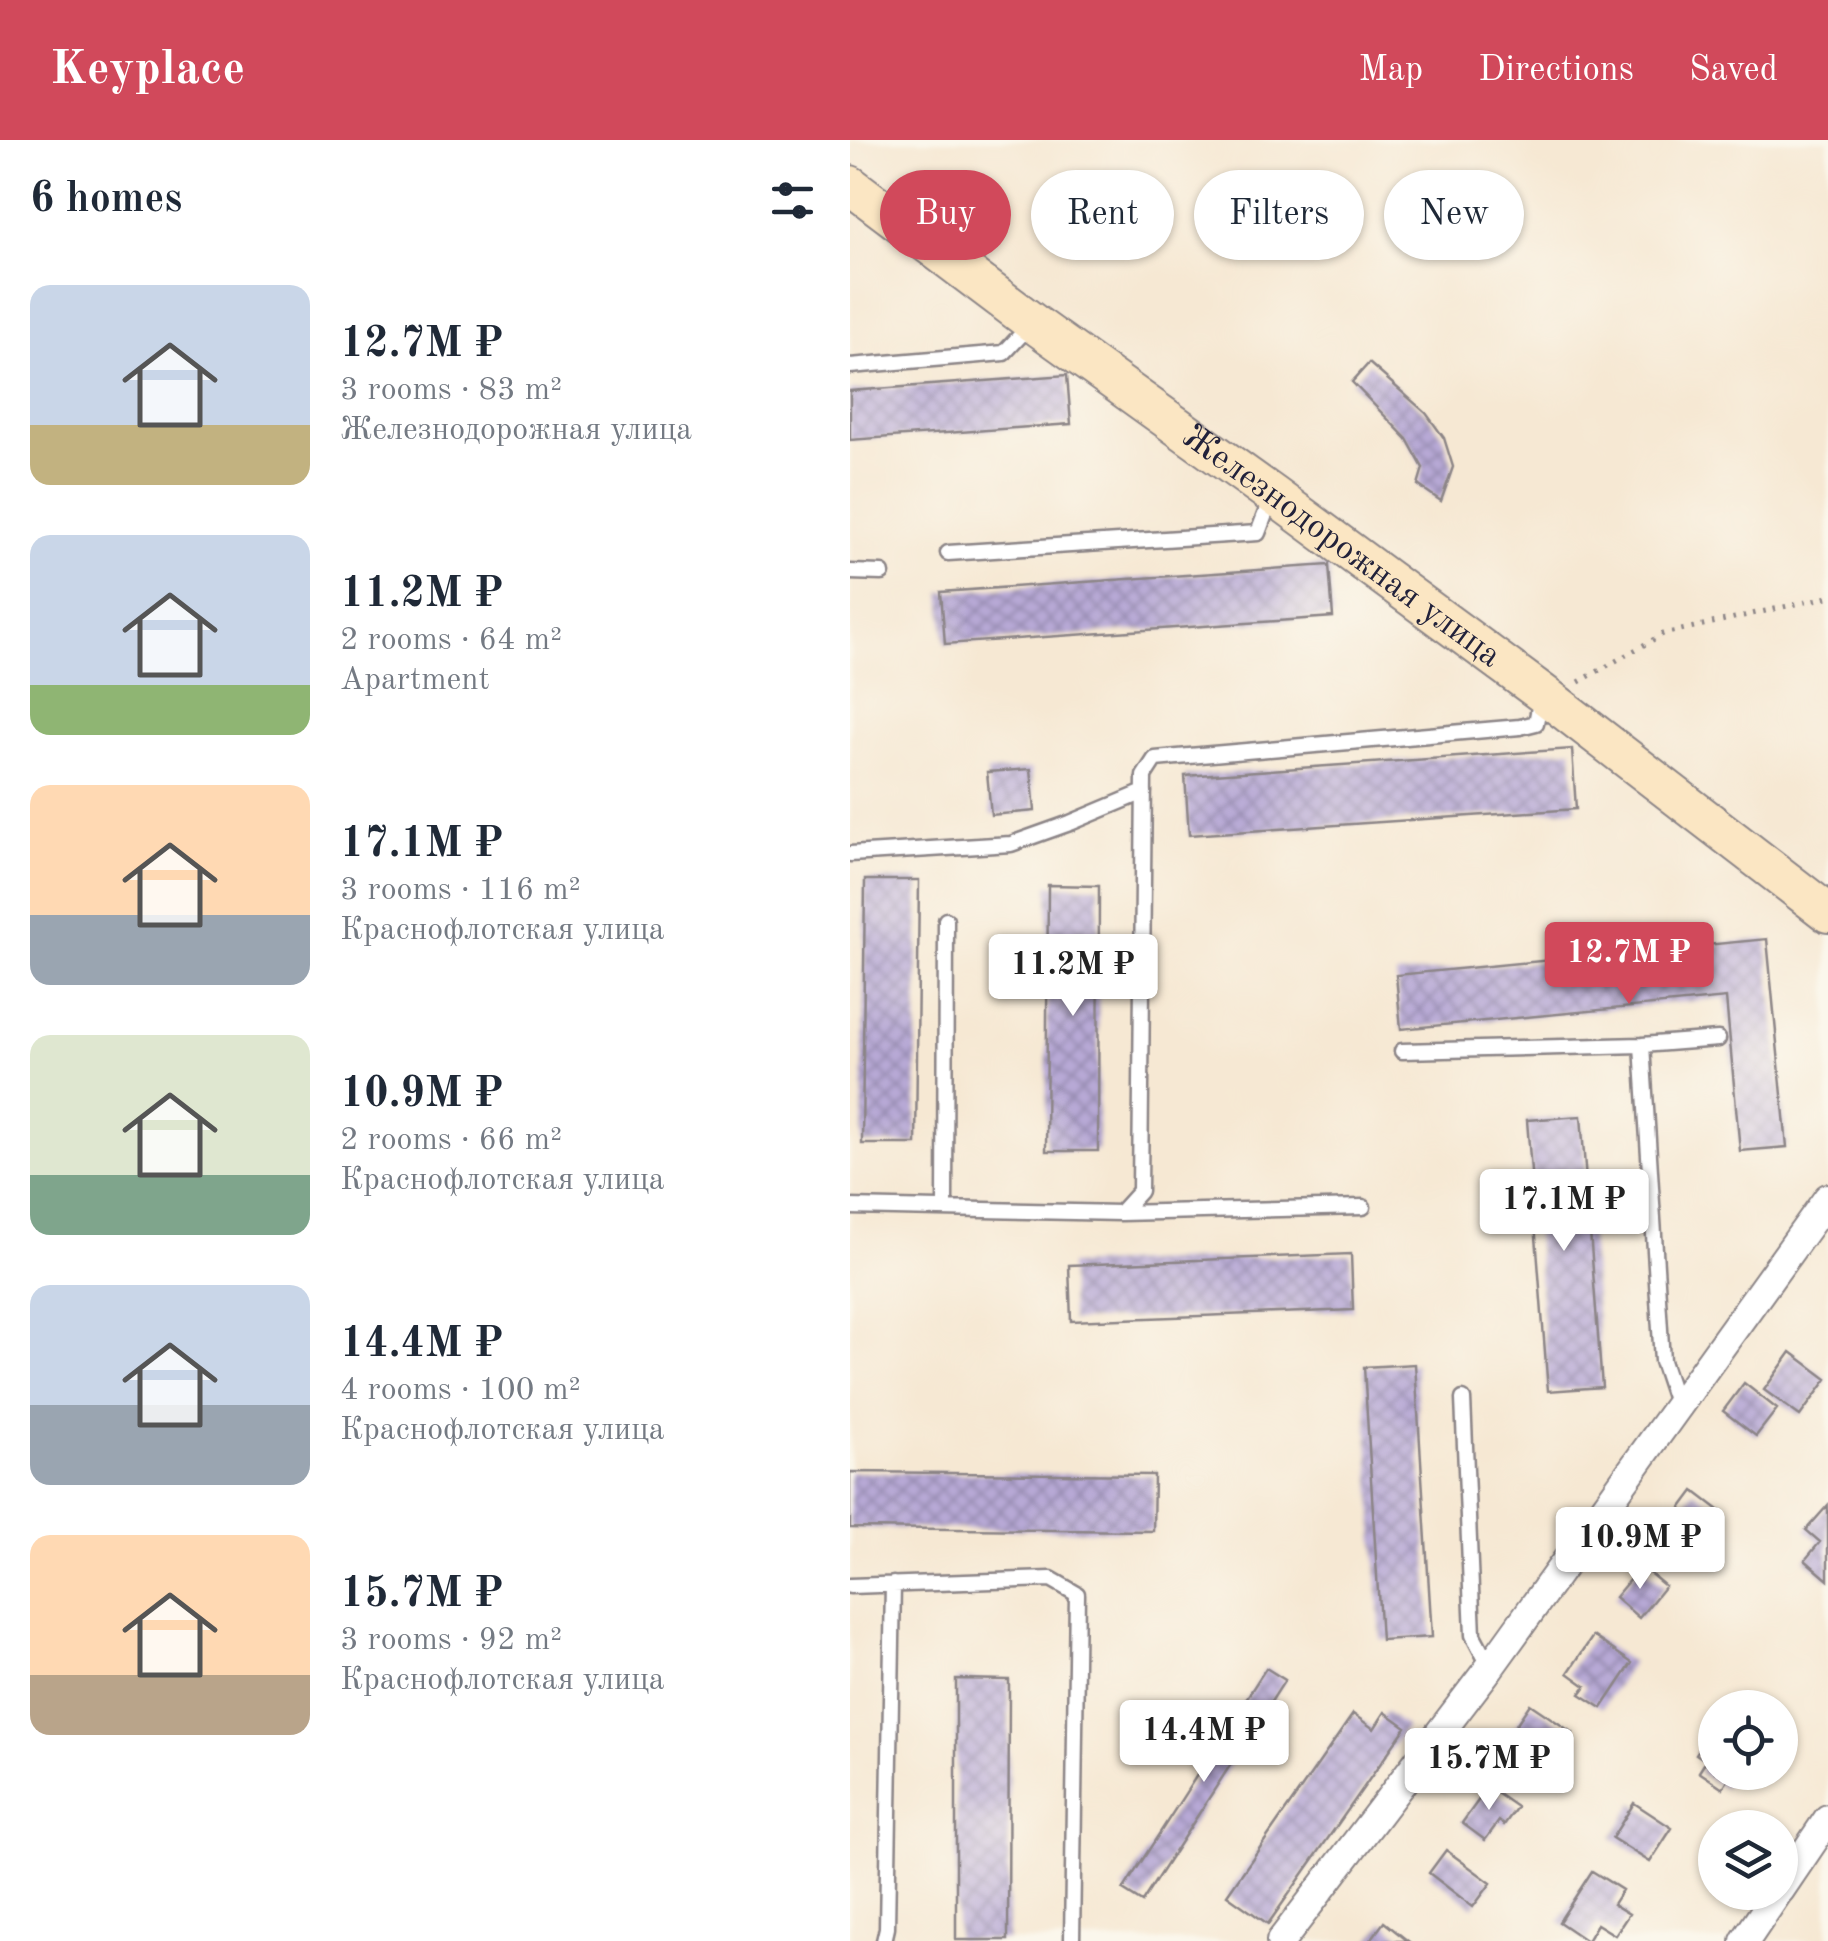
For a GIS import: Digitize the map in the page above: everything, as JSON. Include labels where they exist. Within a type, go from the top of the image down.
[{"type":"street","name":"Железнодорожная улица","points":[[850,185],[1548,699],[1828,913]]},
{"type":"street","points":[[1281,1941],[1490,1668],[1828,1198]]},
{"type":"street","points":[[1798,1863],[1828,1819]]},
{"type":"street","points":[[1745,1941],[1766,1910]]},
{"type":"lane","points":[[850,366],[1004,353],[1033,322]]},
{"type":"lane","points":[[948,553],[1258,533],[1272,495]]},
{"type":"lane","points":[[850,572],[882,572]]},
{"type":"lane","points":[[1120,1212],[1140,1191],[1144,776],[1155,759],[1520,727],[1536,723],[1548,699]]},
{"type":"lane","points":[[850,854],[1011,844],[1144,792]]},
{"type":"lane","points":[[944,1209],[946,920]]},
{"type":"lane","points":[[1402,1051],[1642,1046],[1718,1039]]},
{"type":"lane","points":[[1642,1046],[1662,1361],[1677,1407]]},
{"type":"lane","points":[[850,1207],[1120,1212],[1363,1207]]},
{"type":"lane","points":[[1463,1399],[1473,1635],[1490,1668]]},
{"type":"lane","points":[[850,1586],[1051,1579],[1077,1594],[1072,1941]]},
{"type":"lane","points":[[884,1941],[892,1584]]},
{"type":"path","points":[[1548,699],[1664,634],[1828,597]]},
{"type":"building","points":[[1369,363],[1426,413],[1444,438],[1453,467],[1441,501],[1418,485],[1423,468],[1407,439],[1352,382]]},
{"type":"building","points":[[1067,375],[1071,424],[850,440],[850,391]]},
{"type":"building","points":[[1329,565],[1333,617],[945,644],[941,592]]},
{"type":"building","points":[[1572,749],[1576,809],[1189,835],[1185,776]]},
{"type":"building","points":[[1031,769],[1035,811],[991,815],[987,772]]},
{"type":"building","points":[[865,880],[919,880],[916,1144],[862,1144]]},
{"type":"building","points":[[1048,885],[1099,886],[1098,1151],[1046,1151]]},
{"type":"building","points":[[1767,939],[1787,1147],[1740,1151],[1726,998],[1401,1029],[1396,975]]},
{"type":"building","points":[[1581,1116],[1602,1387],[1548,1391],[1527,1120]]},
{"type":"building","points":[[1351,1254],[1353,1310],[1071,1321],[1069,1265]]},
{"type":"building","points":[[1791,1352],[1827,1379],[1800,1416],[1764,1390]]},
{"type":"building","points":[[1415,1364],[1432,1637],[1381,1640],[1364,1367]]},
{"type":"building","points":[[1744,1383],[1777,1409],[1756,1436],[1723,1411]]},
{"type":"building","points":[[850,1472],[1154,1475],[1153,1531],[850,1528]]},
{"type":"building","points":[[1694,1491],[1723,1513],[1694,1552],[1665,1530]]},
{"type":"building","points":[[1828,1505],[1828,1580],[1805,1560],[1820,1542],[1806,1530]]},
{"type":"building","points":[[1641,1566],[1665,1586],[1639,1618],[1615,1597]]},
{"type":"building","points":[[1593,1636],[1632,1663],[1602,1708],[1580,1694],[1586,1686],[1568,1673]]},
{"type":"building","points":[[1266,1668],[1285,1680],[1142,1902],[1123,1890]]},
{"type":"building","points":[[956,1679],[1009,1680],[1008,1940],[956,1940]]},
{"type":"building","points":[[1530,1704],[1573,1733],[1549,1767],[1507,1738]]},
{"type":"building","points":[[1385,1712],[1406,1727],[1268,1924],[1227,1895],[1353,1714],[1374,1729]]},
{"type":"building","points":[[1488,1787],[1517,1807],[1504,1825],[1499,1821],[1485,1840],[1462,1823]]},
{"type":"building","points":[[1634,1803],[1672,1828],[1650,1862],[1612,1838]]},
{"type":"building","points":[[1446,1850],[1491,1883],[1473,1907],[1429,1873]]},
{"type":"building","points":[[1592,1871],[1622,1890],[1613,1904],[1629,1914],[1615,1935],[1597,1924],[1587,1941],[1559,1922]]},
{"type":"building","points":[[1384,1922],[1408,1941],[1370,1941]]}]
